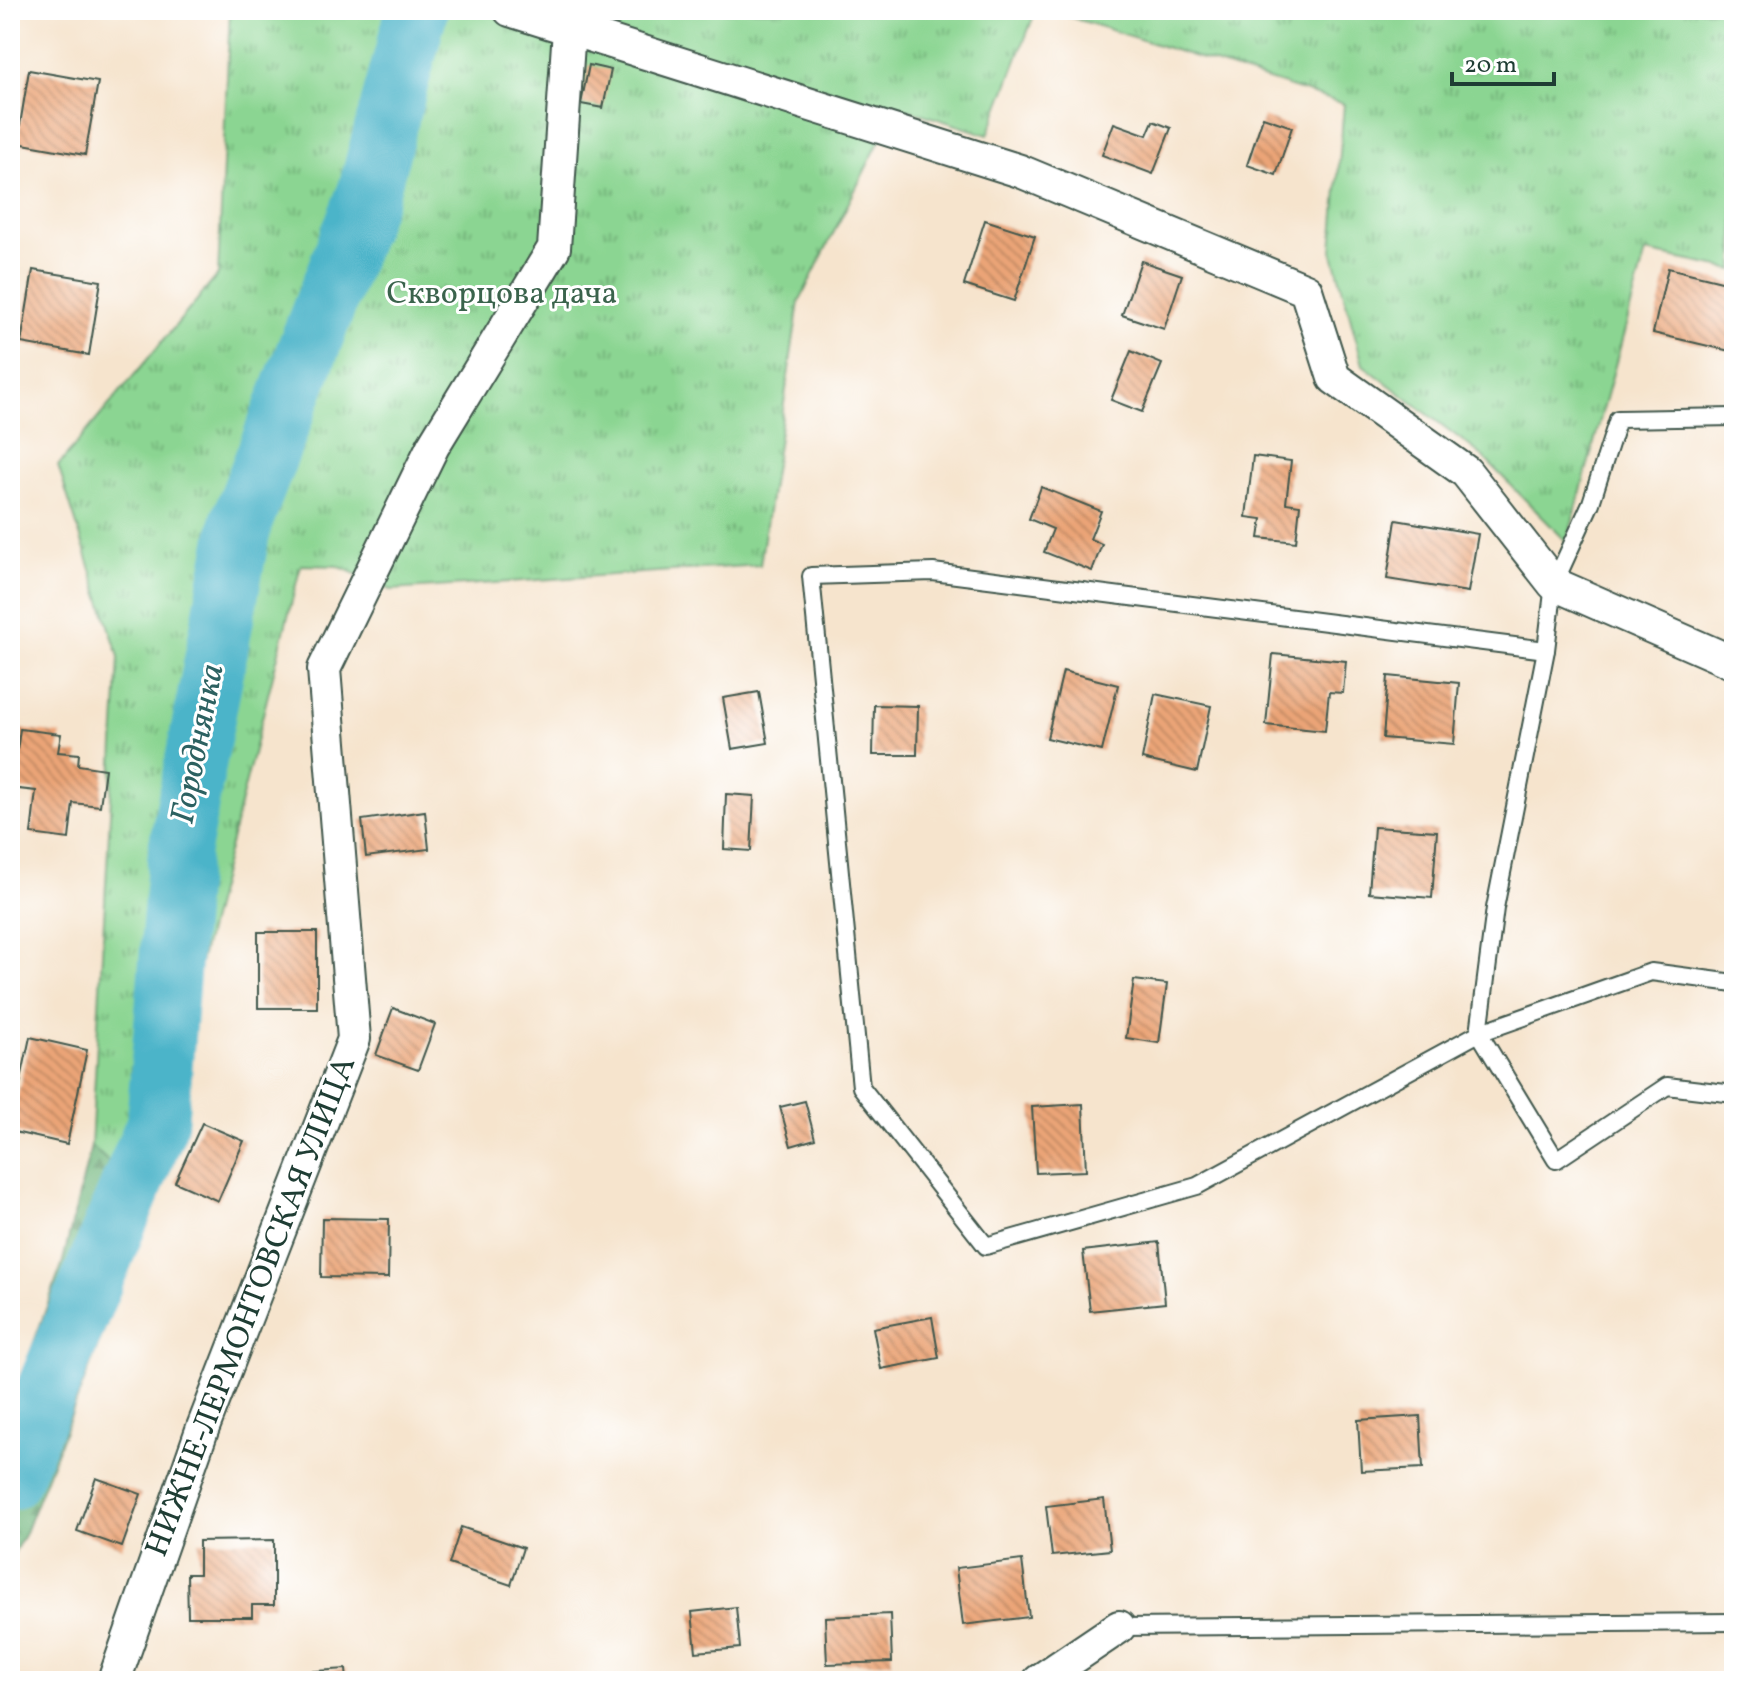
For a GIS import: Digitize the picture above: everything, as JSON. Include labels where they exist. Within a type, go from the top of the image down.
[{"type":"street","points":[[510,10],[1020,171],[1306,290],[1334,378],[1466,472],[1554,584],[1734,663]]},
{"type":"street","name":"НИЖНЕ-ЛЕРМОНТОВСКАЯ УЛИЦА","points":[[114,1681],[202,1430],[354,1039],[324,669],[433,446],[554,248],[569,29]]},
{"type":"street","points":[[1039,1681],[1119,1627]]},
{"type":"lane","points":[[1734,417],[1618,419],[1591,503],[1554,584],[1546,650],[1495,908],[1479,1033],[1556,1160],[1667,1086],[1734,1094]]},
{"type":"lane","points":[[1546,650],[933,572],[811,576],[861,1087],[986,1246],[1197,1186],[1479,1033],[1651,972],[1734,983]]},
{"type":"lane","points":[[1119,1627],[1734,1622]]},
{"type":"green space","name":"Скворцова дача","points":[[230,10],[1036,10],[988,135],[897,106],[799,302],[760,565],[391,590],[338,566],[301,565],[142,1191],[91,1146],[119,657],[58,466],[218,275]]},
{"type":"green space","points":[[1048,10],[1734,10],[1734,270],[1646,252],[1567,542],[1480,454],[1363,365],[1332,250],[1344,104]]},
{"type":"green space","points":[[91,1146],[142,1191],[135,1251],[24,1535],[10,1560],[10,1408],[62,1265]]},
{"type":"building","points":[[589,65],[611,70],[603,108],[581,104]]},
{"type":"building","points":[[29,70],[98,82],[85,155],[17,143]]},
{"type":"building","points":[[1263,117],[1292,127],[1276,175],[1247,165]]},
{"type":"building","points":[[1153,121],[1171,128],[1153,174],[1102,155],[1114,123],[1147,135]]},
{"type":"building","points":[[985,220],[1035,236],[1014,301],[964,285]]},
{"type":"building","points":[[1141,261],[1182,275],[1164,329],[1122,315]]},
{"type":"building","points":[[1668,268],[1734,284],[1734,352],[1653,333]]},
{"type":"building","points":[[33,270],[101,281],[89,355],[21,343]]},
{"type":"building","points":[[1131,351],[1162,364],[1142,412],[1111,400]]},
{"type":"building","points":[[1253,456],[1291,461],[1286,503],[1300,505],[1296,542],[1259,538],[1262,519],[1246,517]]},
{"type":"building","points":[[1041,487],[1101,511],[1090,539],[1102,544],[1092,571],[1044,552],[1053,529],[1029,519]]},
{"type":"building","points":[[1396,520],[1478,534],[1468,592],[1387,579]]},
{"type":"building","points":[[1273,654],[1346,661],[1343,693],[1329,692],[1325,731],[1266,725]]},
{"type":"building","points":[[1063,671],[1118,685],[1102,751],[1047,738]]},
{"type":"building","points":[[1388,676],[1459,683],[1454,744],[1383,738]]},
{"type":"building","points":[[759,692],[768,743],[732,749],[723,698]]},
{"type":"building","points":[[1155,694],[1211,706],[1197,772],[1142,759]]},
{"type":"building","points":[[874,705],[918,706],[917,755],[873,755]]},
{"type":"building","points":[[20,729],[61,734],[58,752],[79,754],[78,765],[105,769],[100,806],[73,803],[69,839],[31,834],[36,791],[10,788],[10,750],[17,751]]},
{"type":"building","points":[[726,794],[754,796],[751,851],[724,849]]},
{"type":"building","points":[[425,811],[429,849],[366,857],[362,820]]},
{"type":"building","points":[[1374,827],[1437,831],[1432,898],[1369,893]]},
{"type":"building","points":[[258,932],[317,932],[317,1008],[258,1008]]},
{"type":"building","points":[[1134,980],[1167,984],[1159,1043],[1126,1038]]},
{"type":"building","points":[[393,1008],[435,1024],[418,1070],[376,1055]]},
{"type":"building","points":[[30,1037],[87,1050],[67,1144],[10,1131]]},
{"type":"building","points":[[805,1101],[815,1139],[791,1146],[780,1107]]},
{"type":"building","points":[[1083,1104],[1086,1171],[1036,1173],[1032,1107]]},
{"type":"building","points":[[202,1123],[244,1141],[218,1201],[175,1182]]},
{"type":"building","points":[[322,1218],[389,1219],[388,1278],[321,1277]]},
{"type":"building","points":[[1159,1242],[1165,1303],[1090,1311],[1083,1251]]},
{"type":"building","points":[[932,1317],[939,1358],[881,1369],[873,1328]]},
{"type":"building","points":[[1420,1416],[1423,1468],[1361,1471],[1358,1420]]},
{"type":"building","points":[[96,1478],[141,1494],[122,1547],[77,1531]]},
{"type":"building","points":[[1104,1499],[1110,1550],[1052,1556],[1046,1506]]},
{"type":"building","points":[[461,1527],[523,1548],[511,1585],[449,1564]]},
{"type":"building","points":[[274,1540],[274,1605],[252,1605],[252,1617],[188,1617],[187,1574],[199,1574],[199,1541]]},
{"type":"building","points":[[1022,1560],[1029,1617],[963,1625],[956,1568]]},
{"type":"building","points":[[736,1607],[740,1648],[696,1652],[692,1612]]},
{"type":"building","points":[[890,1614],[892,1662],[827,1664],[825,1617]]},
{"type":"building","points":[[346,1669],[347,1681],[258,1681],[257,1675]]},
{"type":"waterway","name":"Городнянка","points":[[10,1479],[157,1124],[179,850],[241,523],[368,193],[417,10]]}]
